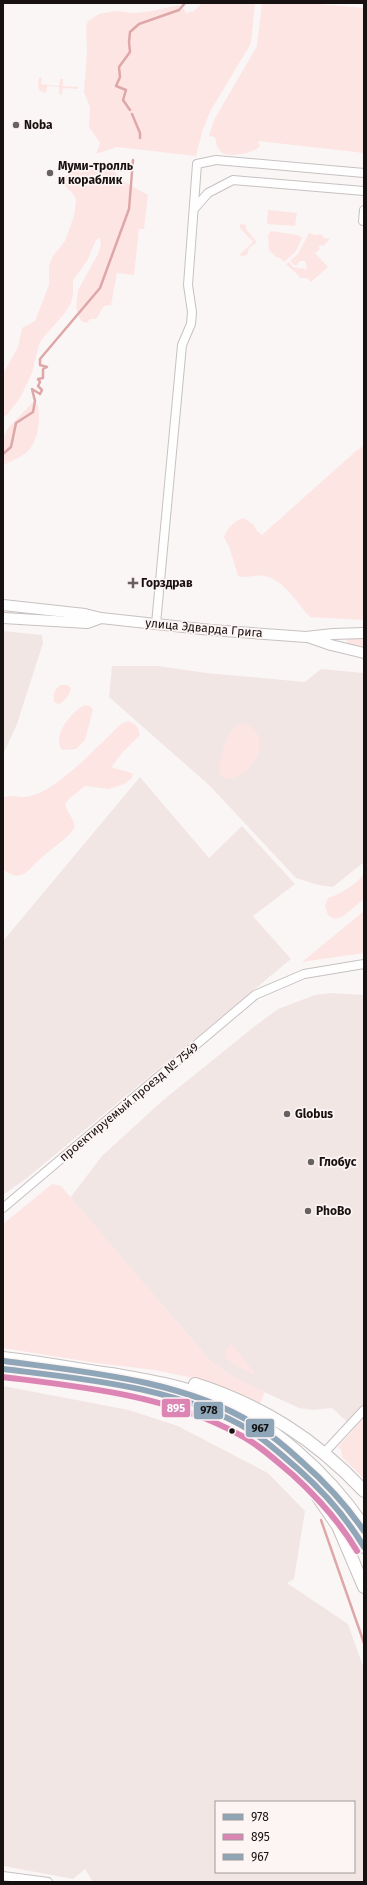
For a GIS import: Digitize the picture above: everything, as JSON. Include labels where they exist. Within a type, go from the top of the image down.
[{"type":"main road","points":[[3,1358],[164,1383],[198,1393],[248,1416],[281,1439],[318,1472],[337,1491],[364,1527]]},
{"type":"main road","points":[[3,1369],[135,1390],[188,1403],[244,1427],[292,1463],[329,1498],[345,1518],[364,1547]]},
{"type":"main road","points":[[139,1379],[168,1380],[195,1384],[226,1394],[277,1419],[324,1453],[364,1491]]},
{"type":"main road","points":[[292,1463],[338,1526],[364,1587]]},
{"type":"street","points":[[156,624],[182,345],[191,324],[192,312],[188,285],[197,164],[207,161],[364,173]]},
{"type":"street","points":[[194,209],[208,193],[227,182],[236,180],[364,191]]},
{"type":"street","points":[[363,221],[364,210]]},
{"type":"street","name":"улица Эдварда Грига","points":[[3,605],[156,624],[306,637],[332,634],[364,633]]},
{"type":"street","name":"улица Эдварда Грига","points":[[3,618],[87,623],[101,618]]},
{"type":"street","name":"улица Эдварда Грига","points":[[306,637],[331,646],[364,653]]},
{"type":"street","name":"проектируемый проезд № 7549","points":[[3,1208],[256,995],[304,974],[364,964]]},
{"type":"street","points":[[324,1453],[364,1410]]},
{"type":"street","points":[[3,1876],[48,1882]]},
{"type":"shaded area","points":[[202,3],[255,3],[250,45],[211,110],[203,129],[196,156],[117,147],[96,154],[100,143],[89,127],[90,107],[84,92],[87,51],[86,27],[88,21],[99,14],[115,11],[134,13],[152,11],[178,5],[184,9],[186,13],[194,11]]},
{"type":"shaded area","points":[[262,3],[309,3],[364,8],[364,153],[258,141],[260,146],[257,149],[248,153],[231,155],[221,152],[217,146],[215,137],[209,136],[214,120],[257,46]]},
{"type":"shaded area","points":[[42,77],[41,84],[59,86],[60,79],[63,79],[63,86],[78,87],[78,89],[63,88],[62,95],[59,94],[59,87],[47,86],[46,93],[40,91],[38,86],[39,78]]},
{"type":"shaded area","points":[[99,166],[111,168],[123,181],[148,195],[144,229],[139,229],[134,275],[117,273],[111,305],[104,306],[96,319],[90,319],[87,323],[81,321],[76,308],[78,290],[98,254],[101,244],[100,238],[96,240],[87,261],[73,280],[73,294],[71,303],[64,314],[42,339],[32,373],[20,398],[7,415],[3,417],[3,374],[18,347],[22,328],[35,321],[49,285],[49,266],[53,256],[65,241],[74,216],[76,200],[63,181],[69,172]]},
{"type":"shaded area","points":[[268,210],[297,213],[295,226],[267,224]]},
{"type":"shaded area","points":[[240,224],[246,225],[246,229],[256,241],[256,243],[249,248],[247,255],[243,256],[239,255],[253,242],[240,228]]},
{"type":"shaded area","points":[[271,231],[298,235],[302,238],[296,251],[284,262],[269,250],[268,235]]},
{"type":"shaded area","points":[[309,233],[315,235],[321,234],[324,238],[330,239],[323,246],[321,245],[319,247],[320,249],[315,253],[328,267],[311,282],[307,278],[300,278],[298,274],[286,264],[289,262],[293,267],[307,269],[305,261],[300,261],[297,265],[294,265],[290,261],[298,254]]},
{"type":"shaded area","points":[[33,402],[38,405],[39,411],[39,424],[36,437],[30,449],[26,453],[3,466],[3,438],[8,428]]},
{"type":"shaded area","points":[[364,446],[364,620],[310,617],[285,587],[272,579],[265,576],[238,576],[229,546],[224,538],[231,526],[236,521],[243,518],[253,524],[257,531],[262,535],[357,450]]},
{"type":"shaded area","points":[[3,631],[42,635],[43,643],[17,724],[3,755]]},
{"type":"shaded area","points":[[364,638],[364,648],[357,647],[346,642],[348,639]]},
{"type":"shaded area","points":[[112,666],[158,666],[207,673],[305,682],[321,669],[364,673],[364,862],[333,887],[318,885],[296,878],[210,786],[109,697]]},
{"type":"shaded area","points":[[61,685],[67,685],[71,688],[67,698],[59,704],[54,702],[54,692]]},
{"type":"shaded area","points":[[85,705],[90,706],[93,710],[85,740],[76,749],[62,750],[59,744],[59,738],[64,724],[74,713]]},
{"type":"shaded area","points":[[128,721],[137,727],[139,736],[122,753],[112,766],[113,768],[133,774],[132,778],[124,784],[109,789],[85,786],[65,804],[75,827],[71,832],[29,870],[20,876],[12,875],[3,870],[3,798],[10,796],[30,796],[53,785],[91,754],[121,724]]},
{"type":"shaded area","points":[[242,724],[246,724],[257,733],[260,743],[258,754],[252,764],[243,772],[234,777],[226,778],[220,773],[219,769],[221,755],[230,734],[234,729]]},
{"type":"shaded area","points":[[140,777],[209,858],[242,826],[295,884],[253,916],[291,959],[27,1178],[3,1195],[3,941]]},
{"type":"shaded area","points":[[364,873],[364,899],[342,917],[334,919],[328,915],[325,906],[328,898],[348,888],[358,881]]},
{"type":"shaded area","points":[[364,911],[364,953],[302,962]]},
{"type":"shaded area","name":"Globus","points":[[331,993],[364,995],[364,1422],[356,1430],[332,1408],[312,1410],[299,1408],[234,1378],[211,1362],[70,1198],[102,1156],[162,1101],[255,1026],[278,1009],[315,995]]},
{"type":"shaded area","points":[[52,1184],[61,1186],[211,1362],[234,1378],[265,1392],[260,1403],[230,1390],[197,1379],[155,1370],[96,1363],[3,1348],[3,1224]]},
{"type":"shaded area","points":[[231,1344],[254,1372],[253,1374],[235,1365],[226,1358],[225,1351]]},
{"type":"shaded area","points":[[3,1386],[129,1410],[178,1426],[268,1473],[305,1511],[294,1579],[287,1583],[348,1624],[364,1669],[364,1882],[93,1882],[85,1869],[73,1879],[3,1866]]},
{"type":"shaded area","points":[[364,1417],[364,1479],[342,1457],[341,1450],[338,1447]]},
{"type":"waterway","points":[[130,110],[123,100],[126,90],[116,86],[120,77],[119,67],[130,52],[130,32],[139,24],[179,10],[185,3]]},
{"type":"waterway","points":[[132,114],[140,133],[140,138]]},
{"type":"waterway","points":[[3,454],[11,447],[16,423],[33,412],[35,401],[32,389],[40,394],[42,390],[38,386],[40,382],[38,379],[43,378],[43,369],[47,367],[40,365],[40,359],[100,288],[129,209],[133,160]]},
{"type":"waterway","points":[[321,1520],[364,1643]]},
{"type":"transit line","name":"967","points":[[4,1361],[68,1369],[133,1380],[197,1397],[226,1409],[261,1428],[291,1452],[335,1495],[364,1531]]},
{"type":"transit line","name":"978","points":[[3,1369],[98,1381],[131,1387],[194,1404],[223,1416],[257,1435],[308,1478],[342,1515],[364,1547]]},
{"type":"transit line","name":"895","points":[[3,1377],[94,1389],[124,1395],[184,1410],[212,1421],[254,1444],[293,1475],[328,1511],[357,1551]]},
{"type":"place","name":"Noba","points":[[16,125]]},
{"type":"place","name":"Муми-тролль и кораблик","points":[[50,173]]},
{"type":"place","name":"Горздрав","points":[[133,583]]},
{"type":"place","name":"Globus","points":[[287,1114]]},
{"type":"place","name":"Глобус","points":[[311,1162]]},
{"type":"place","name":"PhoBo","points":[[308,1211]]}]
